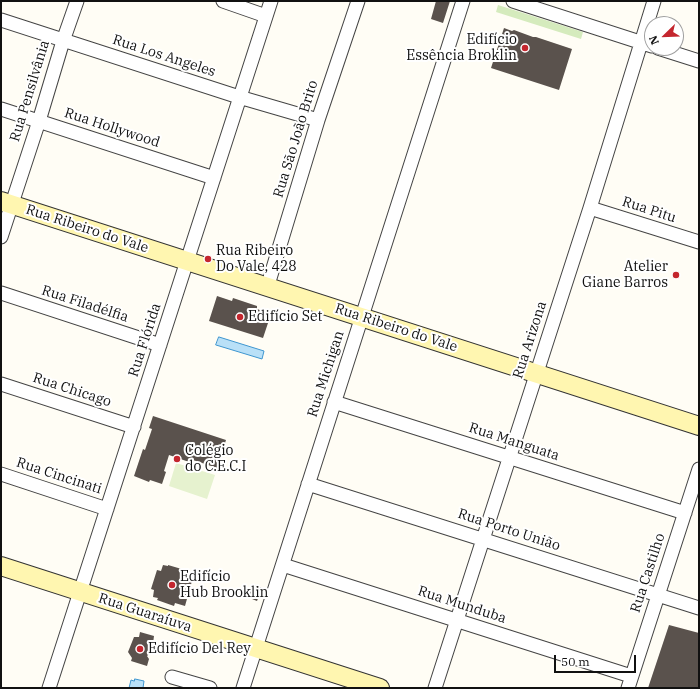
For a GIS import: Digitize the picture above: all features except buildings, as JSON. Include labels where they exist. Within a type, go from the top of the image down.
[{"type":"street","name":"Rua Pensilvânia","points":[[1,237],[6,203],[39,121],[62,41],[77,1]]},
{"type":"street","points":[[223,1],[266,16]]},
{"type":"street","name":"Rua Flórida","points":[[49,688],[271,1]]},
{"type":"street","name":"Rua São João Brito","points":[[267,288],[318,120],[358,1]]},
{"type":"street","name":"Rua Michigan","points":[[243,688],[463,1]]},
{"type":"street","points":[[513,1],[644,43]]},
{"type":"street","name":"Rua Arizona","points":[[652,16],[654,1]]},
{"type":"street","name":"Rua Los Angeles","points":[[1,20],[62,41],[239,97],[318,120]]},
{"type":"street","name":"Rua Arizona","points":[[435,688],[590,208],[644,53]]},
{"type":"street","points":[[683,56],[699,61]]},
{"type":"street","name":"Rua Hollywood","points":[[1,109],[214,178]]},
{"type":"street","name":"Rua Ribeiro do Vale","points":[[6,203],[699,426]]},
{"type":"street","name":"Rua Pitu","points":[[590,208],[699,242]]},
{"type":"street","name":"Rua Filadélfia","points":[[1,293],[160,345]]},
{"type":"street","name":"Rua Chicago","points":[[1,384],[134,427]]},
{"type":"street","name":"Rua Manguata","points":[[334,402],[509,456],[685,513]]},
{"type":"street","name":"Rua Castilho","points":[[630,682],[699,469]]},
{"type":"street","name":"Rua Cincinati","points":[[1,474],[107,509]]},
{"type":"street","name":"Rua Porto União","points":[[308,484],[699,608]]},
{"type":"street","name":"Rua Guaraíuva","points":[[1,566],[380,688]]},
{"type":"street","name":"Rua Munduba","points":[[283,566],[457,621],[630,682]]},
{"type":"street","points":[[172,677],[210,688]]},
{"type":"green space","points":[[498,5],[583,32],[581,39],[496,12]]},
{"type":"green space","points":[[176,463],[215,475],[207,499],[169,486]]},
{"type":"water","points":[[219,337],[264,351],[262,359],[216,345]]},
{"type":"water","points":[[135,679],[144,681],[143,688],[129,688],[131,680],[134,681]]},
{"type":"place","name":"Edifício Essência Broklin","points":[[525,48]]},
{"type":"place","name":"Rua Ribeiro Do Vale, 428","points":[[208,259]]},
{"type":"place","name":"Atelier Giane Barros","points":[[676,275]]},
{"type":"place","name":"Edifício Set","points":[[240,317]]},
{"type":"place","name":"Colégio do C.E.C.I","points":[[177,459]]},
{"type":"place","name":"Edifício Hub Brooklin","points":[[172,585]]},
{"type":"place","name":"Edifício Del Rey","points":[[140,649]]}]
